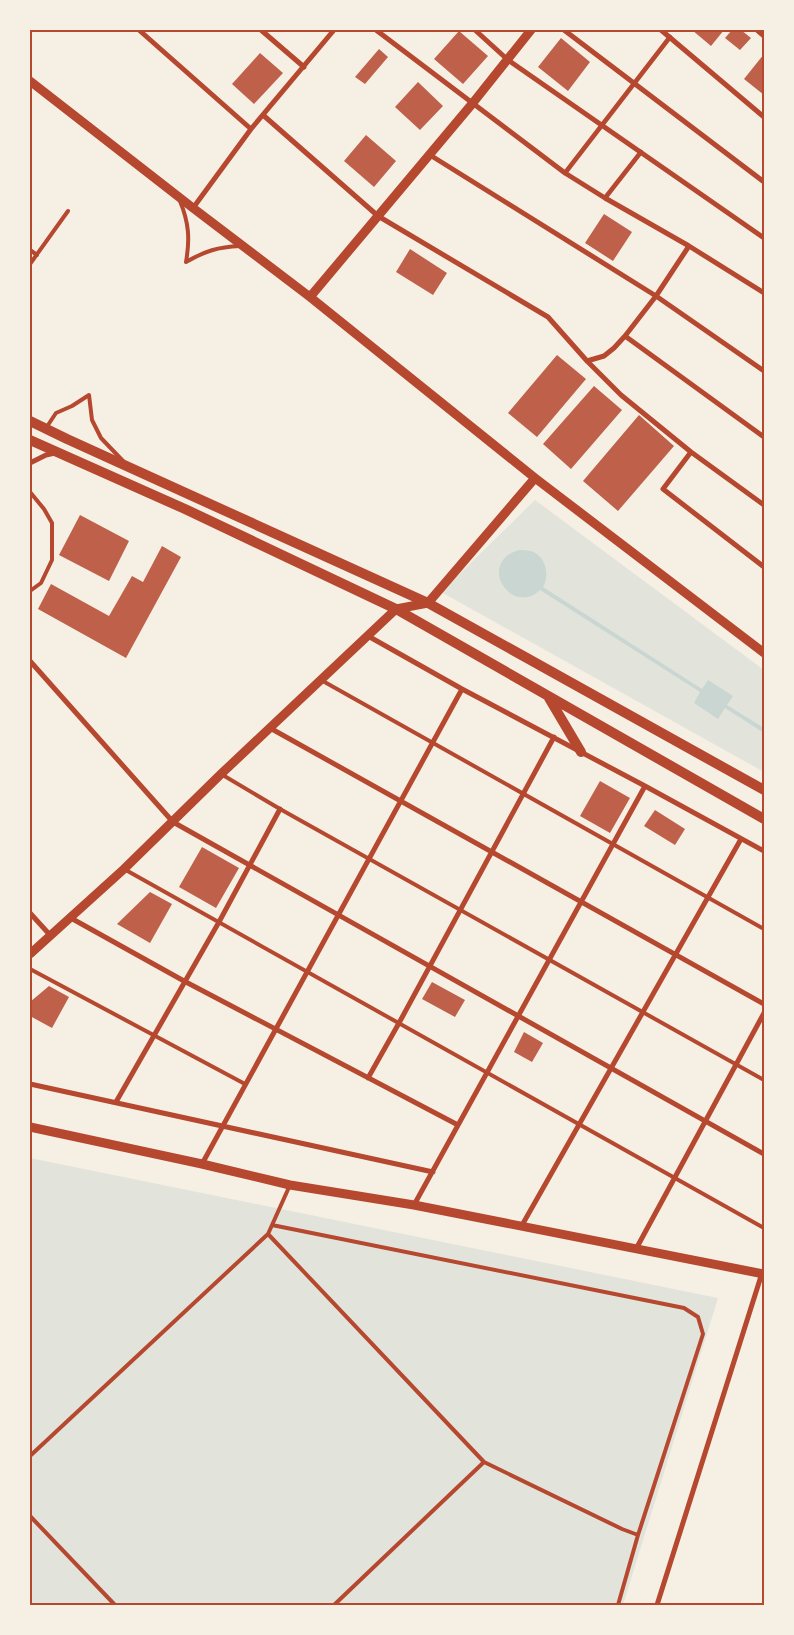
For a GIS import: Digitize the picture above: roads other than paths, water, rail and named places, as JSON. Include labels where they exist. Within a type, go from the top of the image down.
[{"type":"main road","points":[[30,420],[130,468],[428,603],[764,790]]},
{"type":"main road","points":[[30,440],[185,509],[396,609],[764,818]]},
{"type":"main road","points":[[549,697],[581,752]]},
{"type":"street","points":[[139,30],[251,129]]},
{"type":"street","points":[[261,30],[304,67]]},
{"type":"street","points":[[193,208],[251,129],[334,30]]},
{"type":"street","points":[[376,30],[565,173],[689,246],[764,293]]},
{"type":"street","points":[[475,30],[508,60],[764,238]]},
{"type":"street","points":[[310,297],[430,155],[531,30]]},
{"type":"street","points":[[564,30],[764,182]]},
{"type":"street","points":[[661,30],[764,117]]},
{"type":"street","points":[[757,30],[764,36]]},
{"type":"street","points":[[565,173],[670,37]]},
{"type":"street","points":[[30,81],[310,297],[535,478],[764,653]]},
{"type":"street","points":[[263,115],[378,216],[548,317],[587,361],[639,410],[691,452],[764,506]]},
{"type":"street","points":[[605,198],[641,152]]},
{"type":"street","points":[[430,155],[656,296],[764,371]]},
{"type":"street","points":[[587,361],[604,356],[625,336],[656,296],[689,246]]},
{"type":"street","points":[[625,336],[764,437]]},
{"type":"street","points":[[30,463],[46,455],[58,452]]},
{"type":"street","points":[[691,452],[663,489],[764,567]]},
{"type":"street","points":[[30,954],[124,869],[221,774],[396,609],[428,603],[535,478]]},
{"type":"street","points":[[368,636],[462,689],[764,851]]},
{"type":"street","points":[[30,661],[173,822],[764,1154]]},
{"type":"street","points":[[202,1164],[462,689]]},
{"type":"street","points":[[270,728],[764,1004]]},
{"type":"street","points":[[368,1078],[554,737]]},
{"type":"street","points":[[414,1205],[645,786]]},
{"type":"street","points":[[116,1102],[280,809]]},
{"type":"street","points":[[520,1227],[741,839]]},
{"type":"street","points":[[30,913],[50,935]]},
{"type":"street","points":[[69,917],[184,981],[458,1125]]},
{"type":"street","points":[[635,1250],[764,1013]]},
{"type":"street","points":[[30,1084],[433,1172]]},
{"type":"street","points":[[30,1127],[290,1185],[414,1205],[763,1274],[657,1605]]},
{"type":"lane","points":[[178,196],[186,215],[190,240],[186,262],[204,252],[224,247],[243,246]]},
{"type":"lane","points":[[30,264],[68,211]]},
{"type":"lane","points":[[30,250],[37,254]]},
{"type":"lane","points":[[46,428],[56,413],[72,406],[89,395],[92,420],[101,438],[130,468]]},
{"type":"lane","points":[[30,492],[44,508],[52,523],[52,560],[41,583],[30,591]]},
{"type":"lane","points":[[321,680],[764,929]]},
{"type":"lane","points":[[221,774],[280,809],[764,1080]]},
{"type":"lane","points":[[124,869],[764,1228]]},
{"type":"lane","points":[[30,969],[245,1084]]},
{"type":"lane","points":[[30,1456],[268,1234],[290,1185]]},
{"type":"lane","points":[[272,1225],[684,1308],[698,1317],[703,1334],[638,1535],[618,1605]]},
{"type":"lane","points":[[268,1234],[484,1462],[638,1535]]},
{"type":"lane","points":[[334,1605],[484,1462]]},
{"type":"lane","points":[[30,1516],[115,1605]]}]
